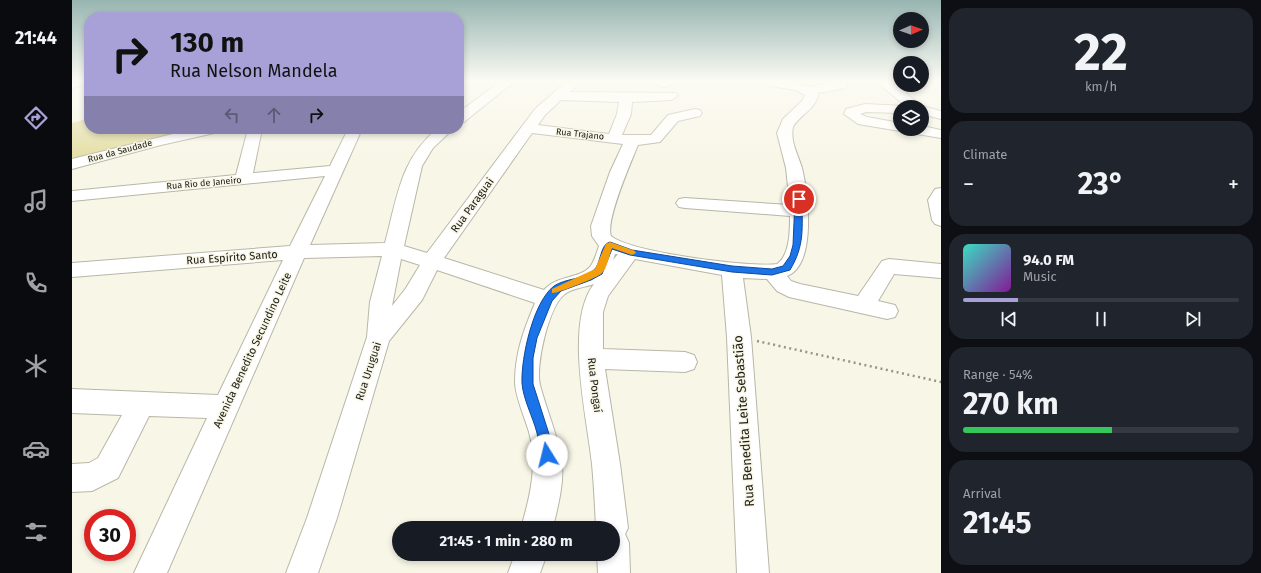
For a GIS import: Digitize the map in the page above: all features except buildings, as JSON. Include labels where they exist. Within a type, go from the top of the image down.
[{"type":"main road","name":"Rua da Saudade","points":[[72,164],[191,134]]},
{"type":"street","points":[[464,115],[474,108]]},
{"type":"street","name":"Rua Paraguai","points":[[379,337],[414,294],[432,261],[528,128],[545,108]]},
{"type":"street","points":[[614,138],[624,114],[625,108]]},
{"type":"street","points":[[632,141],[618,172],[600,226],[600,233],[620,248],[732,269],[772,272],[786,268],[794,256],[797,245],[799,211],[797,184],[784,133],[791,119],[802,108]]},
{"type":"street","points":[[893,109],[860,109],[851,112],[851,114],[863,121],[893,126]]},
{"type":"street","points":[[929,112],[941,115]]},
{"type":"street","name":"Rua Trajano","points":[[528,128],[632,141],[655,139],[672,118],[695,113]]},
{"type":"street","points":[[929,132],[941,134]]},
{"type":"street","points":[[243,180],[254,134]]},
{"type":"street","name":"Avenida Benedito Secundino Leite","points":[[150,573],[353,134]]},
{"type":"street","name":"Rua Uruguai","points":[[302,573],[322,518],[379,337],[381,302],[393,249],[419,156],[441,134]]},
{"type":"street","name":"Rua Rio de Janeiro","points":[[72,196],[336,170]]},
{"type":"street","points":[[941,193],[937,200],[941,220]]},
{"type":"street","points":[[685,202],[799,211]]},
{"type":"street","points":[[539,521],[543,505],[548,466],[543,434],[527,384],[528,358],[532,338],[548,299],[558,288],[588,278],[598,271],[620,248]]},
{"type":"street","name":"Rua Pongaí","points":[[611,521],[606,464],[591,359],[592,312],[598,294],[620,248]]},
{"type":"street","name":"Rua Espírito Santo","points":[[72,270],[297,252],[393,249],[548,299]]},
{"type":"street","points":[[863,306],[889,266],[941,271]]},
{"type":"street","name":"Rua Benedita Leite Sebastião","points":[[732,269],[739,337],[753,573]]},
{"type":"street","points":[[772,272],[784,286],[796,292],[887,311]]},
{"type":"street","points":[[591,359],[685,362]]},
{"type":"street","points":[[72,401],[226,407]]},
{"type":"street","points":[[72,478],[92,477],[108,468],[142,404]]},
{"type":"street","points":[[524,573],[528,561]]},
{"type":"street","points":[[614,561],[614,573]]},
{"type":"path","points":[[739,337],[941,382]]},
{"type":"shaded area","points":[[84,119],[84,134],[178,134],[72,160],[72,123]]},
{"type":"slow traffic","points":[[556,291],[558,288],[572,282],[588,278],[598,271],[610,244],[632,253]]},
{"type":"route","points":[[547,455],[543,434],[527,384],[528,358],[532,338],[541,315],[548,299],[558,288],[572,282],[588,278],[598,271],[610,244],[630,252],[732,269],[772,272],[786,268],[794,256],[797,245],[799,199]]}]
